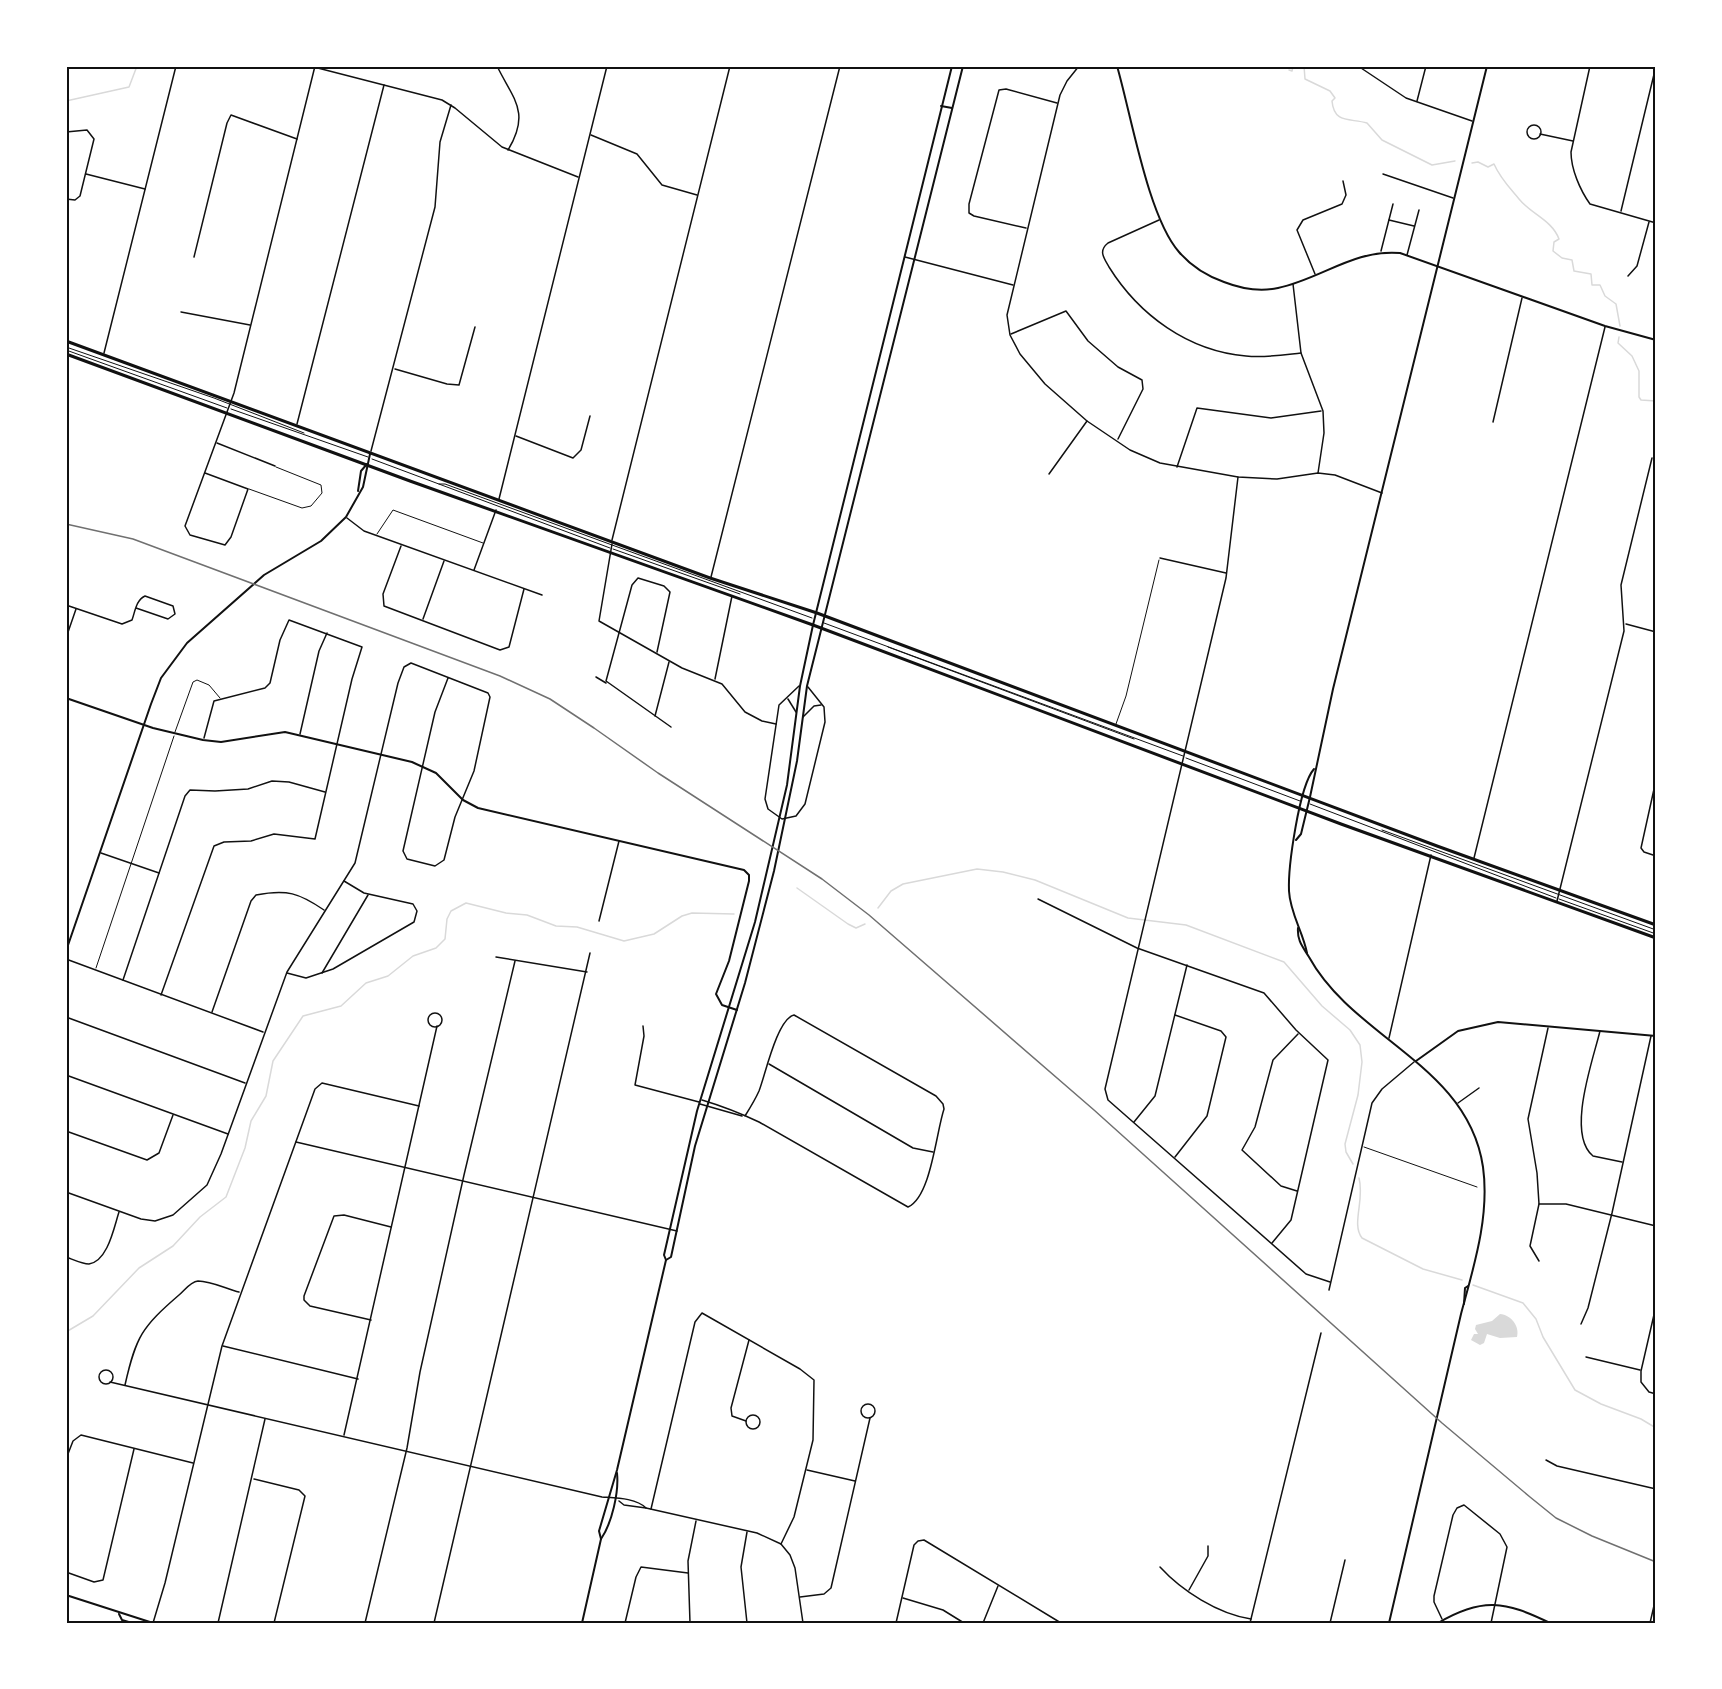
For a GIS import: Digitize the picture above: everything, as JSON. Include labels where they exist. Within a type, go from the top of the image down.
[{"type":"main road","points":[[66,341],[297,424],[612,543],[817,613],[1656,926]]},
{"type":"main road","points":[[66,352],[227,413],[732,595],[1306,810],[1656,936]]},
{"type":"street","points":[[104,355],[176,66]]},
{"type":"street","points":[[310,66],[442,100],[508,150],[579,178]]},
{"type":"street","points":[[497,66],[510,86],[519,108],[515,137],[508,150]]},
{"type":"street","points":[[499,500],[607,66]]},
{"type":"street","points":[[730,66],[612,543],[598,618],[602,624],[669,661],[728,688],[743,709],[752,717],[776,724]]},
{"type":"street","points":[[710,578],[840,66]]},
{"type":"street","points":[[601,1539],[599,1532],[666,1260],[664,1256],[669,1229],[700,1102],[730,1008],[767,870],[782,807],[800,686],[813,625],[952,66]]},
{"type":"street","points":[[666,1260],[671,1257],[708,1102],[737,1010],[774,872],[797,761],[807,686],[963,66]]},
{"type":"street","points":[[1079,66],[1067,81],[1058,103],[1013,285],[1007,315],[1010,334],[1020,354],[1045,384],[1087,421],[1145,457],[1177,468],[1238,477],[1277,479],[1318,473],[1335,476],[1382,493]]},
{"type":"street","points":[[1117,66],[1160,220],[1179,252],[1192,265],[1213,278],[1249,290],[1279,288],[1350,259],[1381,251],[1407,255],[1438,265],[1605,326],[1656,340]]},
{"type":"street","points":[[1358,66],[1396,93],[1473,122]]},
{"type":"street","points":[[1417,102],[1426,66]]},
{"type":"street","points":[[1296,840],[1300,834],[1310,797],[1314,769],[1487,66]]},
{"type":"street","points":[[1590,66],[1571,161],[1585,197],[1590,204],[1656,223]]},
{"type":"street","points":[[1621,213],[1656,66]]},
{"type":"street","points":[[205,473],[248,489],[227,543],[221,546],[188,534],[184,526],[231,402],[315,67]]},
{"type":"street","points":[[297,424],[384,85]]},
{"type":"street","points":[[1027,228],[974,216],[969,213],[969,204],[999,90],[1006,89],[1058,103]]},
{"type":"street","points":[[66,951],[168,666],[187,643],[276,566],[321,541],[346,517],[365,480],[367,464],[435,207],[440,142],[451,105]]},
{"type":"street","points":[[941,106],[952,108]]},
{"type":"street","points":[[194,257],[227,123],[231,115],[297,139]]},
{"type":"street","points":[[1537,127],[1540,134],[1538,138],[1531,139],[1528,136],[1528,129],[1537,127]]},
{"type":"street","points":[[66,132],[85,130],[93,134],[93,144],[80,196],[75,200],[66,199]]},
{"type":"street","points":[[1540,134],[1574,141]]},
{"type":"street","points":[[590,135],[637,154],[662,185],[698,195]]},
{"type":"street","points":[[85,173],[146,189]]},
{"type":"street","points":[[1383,174],[1454,198]]},
{"type":"street","points":[[1316,274],[1297,234],[1298,226],[1303,220],[1342,204],[1346,195],[1343,181]]},
{"type":"street","points":[[1381,251],[1393,204]]},
{"type":"street","points":[[1407,255],[1419,210]]},
{"type":"street","points":[[1160,220],[1108,243],[1102,255],[1116,279],[1145,311],[1175,333],[1225,352],[1262,357],[1301,353]]},
{"type":"street","points":[[1389,220],[1414,226]]},
{"type":"street","points":[[1628,276],[1637,266],[1649,221]]},
{"type":"street","points":[[904,257],[1013,285]]},
{"type":"street","points":[[1293,284],[1301,353],[1323,411],[1324,433],[1318,473]]},
{"type":"street","points":[[1493,422],[1522,297]]},
{"type":"street","points":[[181,312],[251,325]]},
{"type":"street","points":[[1010,334],[1066,312],[1088,341],[1118,367],[1142,380],[1143,389],[1117,440]]},
{"type":"street","points":[[1474,859],[1605,326]]},
{"type":"street","points":[[394,368],[447,384],[459,385],[475,327]]},
{"type":"street","points":[[1177,468],[1197,408],[1271,418],[1323,411]]},
{"type":"street","points":[[515,436],[573,458],[581,450],[590,416]]},
{"type":"street","points":[[1049,474],[1087,421]]},
{"type":"street","points":[[216,443],[275,466]]},
{"type":"street","points":[[1558,899],[1625,624],[1621,585],[1652,458]]},
{"type":"street","points":[[358,492],[357,486],[361,471],[367,464]]},
{"type":"street","points":[[1238,477],[1227,574],[1105,1089],[1108,1100],[1271,1244],[1309,1276],[1330,1282]]},
{"type":"street","points":[[844,499],[853,500]]},
{"type":"street","points":[[474,571],[496,510]]},
{"type":"street","points":[[346,517],[357,528],[401,546],[542,595]]},
{"type":"street","points":[[401,546],[383,594],[382,603],[387,608],[504,651],[508,649],[512,640],[524,590]]},
{"type":"street","points":[[832,549],[841,550]]},
{"type":"street","points":[[1160,558],[1227,574]]},
{"type":"street","points":[[423,620],[444,560]]},
{"type":"street","points":[[607,683],[635,579],[644,579],[664,586],[670,592],[656,653]]},
{"type":"street","points":[[715,681],[732,595]]},
{"type":"street","points":[[66,604],[122,624],[132,620],[136,608],[139,601],[145,596],[173,606],[175,614],[168,619],[136,608]]},
{"type":"street","points":[[66,638],[76,608]]},
{"type":"street","points":[[161,995],[214,846],[251,841],[274,834],[315,839],[339,744],[352,679],[362,647],[327,632],[289,620],[285,624],[270,683],[265,688],[214,701],[203,740]]},
{"type":"street","points":[[1625,624],[1656,632]]},
{"type":"street","points":[[300,734],[319,651],[327,632]]},
{"type":"street","points":[[655,717],[669,661]]},
{"type":"street","points":[[66,1192],[149,1222],[173,1215],[207,1185],[287,972],[355,863],[404,667],[413,663],[488,693],[490,697],[474,771],[462,800],[444,860],[435,866],[407,859],[403,851],[435,712],[448,678]]},
{"type":"street","points":[[596,677],[671,728]]},
{"type":"street","points":[[800,686],[779,705],[765,802],[774,815],[787,820],[800,813],[805,804],[825,722],[826,712],[807,686]]},
{"type":"street","points":[[66,698],[174,734],[203,740],[221,742],[271,733],[300,734],[423,767],[443,779],[462,800],[492,812],[744,870],[749,875],[733,947],[716,994],[722,1005],[737,1010]]},
{"type":"street","points":[[788,699],[796,712]]},
{"type":"street","points":[[803,718],[814,706],[822,705]]},
{"type":"street","points":[[1314,769],[1310,774],[1294,829],[1296,840],[1289,891],[1307,953],[1337,996],[1441,1083],[1458,1103],[1477,1142],[1485,1187],[1483,1221],[1389,1623]]},
{"type":"street","points":[[1656,780],[1641,848],[1644,852],[1656,856]]},
{"type":"street","points":[[123,980],[185,796],[190,790],[248,789],[272,781],[289,782],[326,792]]},
{"type":"street","points":[[599,921],[619,840]]},
{"type":"street","points":[[100,853],[160,873]]},
{"type":"street","points":[[1388,1039],[1431,855]]},
{"type":"street","points":[[287,972],[303,978],[340,966],[414,922],[417,911],[413,904],[368,894],[344,880]]},
{"type":"street","points":[[212,1013],[251,901],[256,895],[286,891],[309,900],[324,910]]},
{"type":"street","points":[[322,973],[368,894]]},
{"type":"street","points":[[1038,899],[1137,948],[1188,964],[1264,993],[1299,1033],[1328,1060],[1291,1220],[1271,1244]]},
{"type":"street","points":[[434,1623],[590,953]]},
{"type":"street","points":[[496,957],[587,973]]},
{"type":"street","points":[[66,960],[264,1032]]},
{"type":"street","points":[[365,1623],[406,1452],[420,1372],[515,961]]},
{"type":"street","points":[[1134,1122],[1155,1096],[1188,964]]},
{"type":"street","points":[[343,1437],[437,1026],[442,1018],[440,1014],[433,1012],[429,1015],[428,1022],[431,1026],[437,1026]]},
{"type":"street","points":[[1175,1014],[1221,1030],[1226,1037],[1207,1116],[1175,1157]]},
{"type":"street","points":[[700,1102],[708,1102],[745,1116],[908,1208],[916,1202],[927,1181],[944,1109],[940,1100],[792,1016],[787,1019],[758,1094],[745,1116]]},
{"type":"street","points":[[66,1017],[246,1083]]},
{"type":"street","points":[[1329,1290],[1357,1166],[1376,1096],[1416,1061],[1458,1031],[1480,1024],[1498,1022],[1656,1036]]},
{"type":"street","points":[[643,1026],[644,1036],[635,1084],[745,1116]]},
{"type":"street","points":[[1539,1261],[1530,1246],[1539,1204],[1537,1173],[1528,1119],[1548,1028]]},
{"type":"street","points":[[1600,1030],[1580,1120],[1582,1137],[1593,1156],[1623,1162]]},
{"type":"street","points":[[1297,1191],[1281,1186],[1242,1150],[1255,1127],[1273,1060],[1299,1033]]},
{"type":"street","points":[[1581,1324],[1588,1308],[1612,1213],[1651,1035]]},
{"type":"street","points":[[768,1064],[913,1148],[933,1152]]},
{"type":"street","points":[[66,1075],[228,1134]]},
{"type":"street","points":[[66,1595],[119,1614],[125,1612],[153,1623],[165,1583],[222,1346],[295,1142],[314,1091],[319,1084],[419,1106]]},
{"type":"street","points":[[1458,1103],[1479,1088]]},
{"type":"street","points":[[66,1131],[147,1160],[159,1154],[174,1114]]},
{"type":"street","points":[[295,1142],[677,1231]]},
{"type":"street","points":[[1539,1204],[1566,1204],[1612,1213],[1656,1226]]},
{"type":"street","points":[[66,1257],[89,1264],[95,1261],[105,1251],[119,1212]]},
{"type":"street","points":[[371,1320],[310,1306],[304,1300],[304,1296],[334,1216],[344,1215],[392,1227]]},
{"type":"street","points":[[125,1386],[134,1346],[140,1334],[154,1317],[191,1284],[204,1282],[241,1293]]},
{"type":"street","points":[[1656,1306],[1641,1371],[1641,1382],[1649,1392],[1656,1394]]},
{"type":"street","points":[[651,1509],[697,1317],[702,1313],[808,1373],[814,1380],[814,1432],[790,1529],[781,1544]]},
{"type":"street","points":[[1250,1623],[1321,1333]]},
{"type":"street","points":[[746,1421],[748,1416],[755,1414],[759,1417],[761,1424],[753,1429],[747,1425],[746,1421],[732,1416],[731,1408],[749,1339]]},
{"type":"street","points":[[222,1346],[358,1379]]},
{"type":"street","points":[[1586,1357],[1641,1371]]},
{"type":"street","points":[[110,1383],[112,1373],[107,1370],[102,1371],[101,1381],[608,1498],[641,1503],[646,1508]]},
{"type":"street","points":[[800,1597],[824,1594],[831,1588],[870,1418],[874,1415],[875,1408],[867,1404],[861,1413],[870,1418]]},
{"type":"street","points":[[218,1623],[219,1610],[253,1478],[265,1418]]},
{"type":"street","points":[[66,1459],[73,1441],[81,1435],[194,1464]]},
{"type":"street","points":[[66,1572],[93,1582],[103,1580],[135,1449]]},
{"type":"street","points":[[1546,1460],[1557,1466],[1656,1489]]},
{"type":"street","points":[[582,1623],[601,1539],[606,1531],[618,1483],[616,1470]]},
{"type":"street","points":[[806,1470],[856,1481]]},
{"type":"street","points":[[253,1478],[299,1490],[306,1496],[274,1623]]},
{"type":"street","points":[[619,1500],[624,1505],[748,1531],[771,1538],[781,1544],[793,1561],[803,1623]]},
{"type":"street","points":[[1443,1620],[1434,1602],[1434,1596],[1454,1515],[1460,1505],[1469,1508],[1505,1540],[1507,1554],[1491,1623]]},
{"type":"street","points":[[690,1623],[688,1573],[696,1520]]},
{"type":"street","points":[[747,1623],[741,1567],[748,1531]]},
{"type":"street","points":[[896,1623],[914,1545],[918,1540],[924,1540],[1061,1623]]},
{"type":"street","points":[[1189,1591],[1208,1556],[1208,1546]]},
{"type":"street","points":[[1330,1623],[1345,1560]]},
{"type":"street","points":[[625,1623],[636,1577],[641,1567],[688,1573]]},
{"type":"street","points":[[1160,1567],[1173,1581],[1227,1613],[1251,1619]]},
{"type":"street","points":[[983,1623],[998,1585]]},
{"type":"street","points":[[1650,1623],[1656,1597]]},
{"type":"street","points":[[902,1598],[943,1610],[964,1623]]},
{"type":"street","points":[[1438,1623],[1471,1606],[1495,1604],[1522,1611],[1550,1623]]},
{"type":"street","points":[[119,1614],[122,1620],[132,1623]]},
{"type":"lane","points":[[66,347],[231,402],[306,434]]},
{"type":"lane","points":[[66,352],[306,434],[611,551],[815,619]]},
{"type":"lane","points":[[248,489],[302,508],[311,506],[321,493],[321,485],[275,466]]},
{"type":"lane","points":[[439,484],[445,484],[612,543],[742,594]]},
{"type":"lane","points":[[376,535],[393,510],[484,543]]},
{"type":"lane","points":[[1116,726],[1160,558]]},
{"type":"lane","points":[[823,622],[1558,899],[1656,930]]},
{"type":"lane","points":[[95,970],[174,734],[194,682],[197,680],[209,685],[220,698]]},
{"type":"lane","points":[[1362,1146],[1477,1187]]},
{"type":"shaded area","points":[[1500,1314],[1508,1316],[1514,1322],[1517,1337],[1500,1338],[1487,1334],[1484,1343],[1480,1345],[1471,1340],[1474,1334],[1478,1334],[1475,1329],[1476,1325],[1492,1321]]},
{"type":"waterway","points":[[66,101],[129,87],[137,66]]},
{"type":"waterway","points":[[1289,70],[1292,71],[1293,66]]},
{"type":"waterway","points":[[1304,66],[1305,79],[1330,91],[1335,98],[1332,101],[1333,108],[1339,117],[1367,123],[1382,140],[1432,165],[1455,161]]},
{"type":"waterway","points":[[1274,68],[1284,68]]},
{"type":"waterway","points":[[1472,163],[1478,162],[1488,167],[1494,164],[1519,199],[1556,232],[1559,239],[1554,242],[1553,251],[1562,258],[1572,260],[1574,271],[1591,274],[1592,285],[1600,285],[1605,296],[1616,304],[1620,326]]},
{"type":"waterway","points":[[1619,337],[1618,343],[1632,356],[1639,371],[1639,397],[1641,400],[1656,401]]},
{"type":"waterway","points":[[878,908],[891,891],[903,884],[977,869],[1003,872],[1035,880],[1128,918],[1186,925],[1284,962],[1322,1006],[1350,1030],[1360,1045],[1362,1062],[1358,1095],[1345,1144],[1346,1152],[1353,1164]]},
{"type":"waterway","points":[[797,888],[848,924],[856,928],[865,924]]},
{"type":"waterway","points":[[66,1332],[93,1316],[139,1268],[173,1246],[200,1217],[226,1197],[245,1148],[251,1121],[266,1096],[273,1061],[303,1016],[341,1006],[366,983],[388,976],[413,956],[436,948],[445,939],[447,919],[451,911],[466,903],[506,913],[527,915],[556,926],[577,927],[624,941],[654,934],[682,916],[692,913],[734,914]]},
{"type":"waterway","points":[[1359,1178],[1358,1226],[1362,1238],[1423,1269],[1462,1280]]},
{"type":"waterway","points":[[1473,1285],[1523,1303],[1536,1319],[1543,1337],[1575,1390],[1656,1428]]},
{"type":"railway","points":[[66,524],[133,539],[500,676],[550,699],[658,773],[822,879],[869,915],[1094,1110],[1442,1423],[1556,1518],[1592,1536],[1656,1562]]}]
